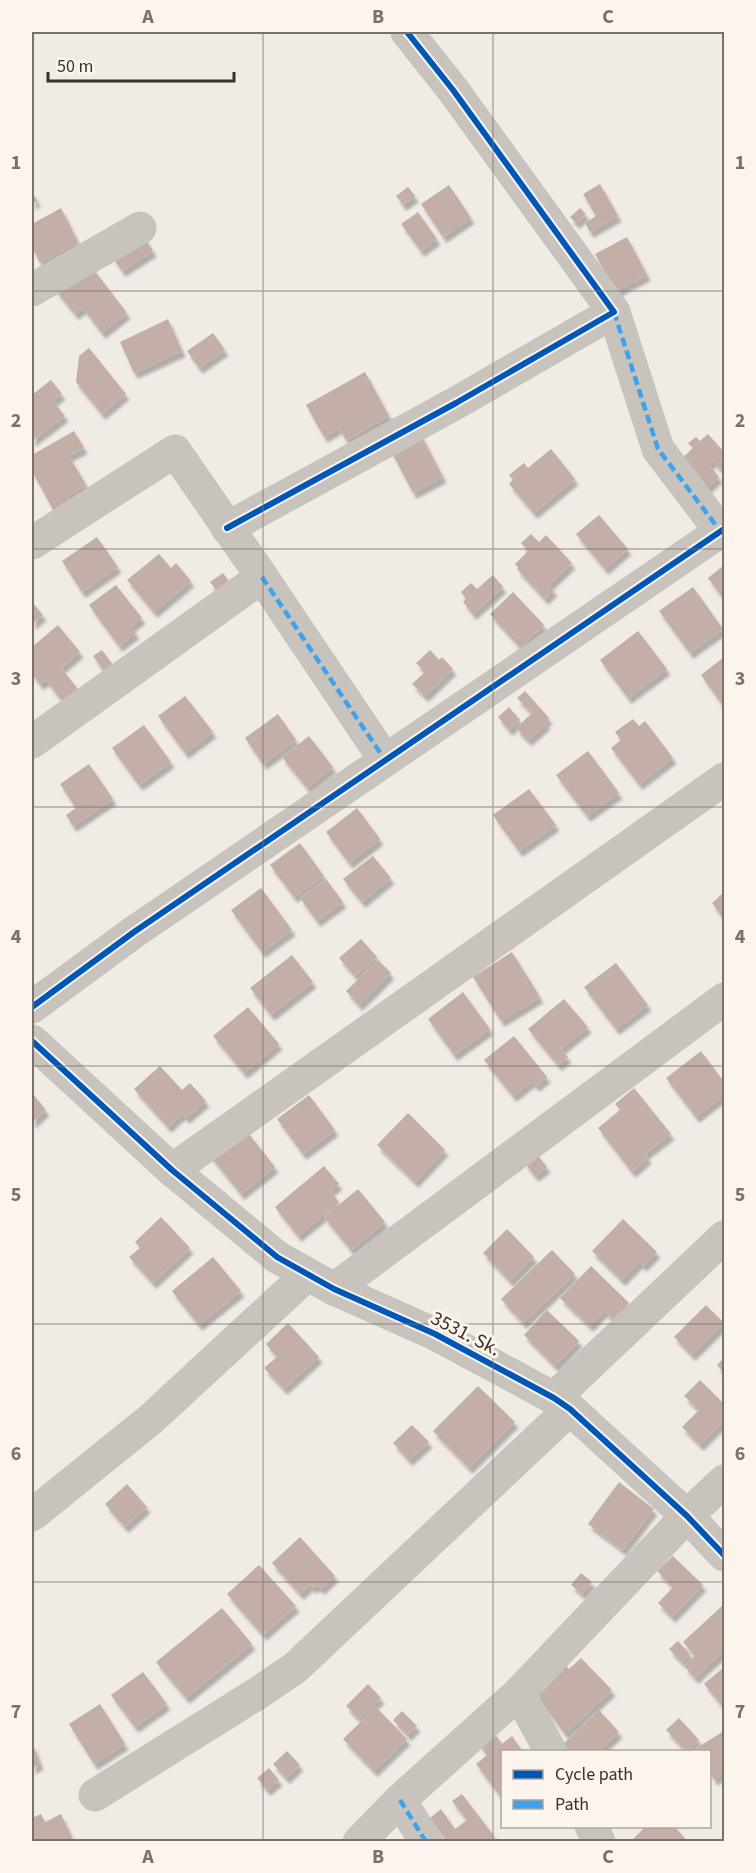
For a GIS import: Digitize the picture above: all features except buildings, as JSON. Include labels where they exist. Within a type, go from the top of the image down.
[{"type":"street","points":[[32,1007],[134,932],[723,530],[658,449],[614,312],[453,90],[407,32]]},
{"type":"street","points":[[32,290],[140,228]]},
{"type":"street","points":[[227,528],[456,404],[614,312]]},
{"type":"street","points":[[32,543],[175,451],[385,760]]},
{"type":"street","points":[[32,742],[262,577]]},
{"type":"street","points":[[172,1170],[724,779]]},
{"type":"street","points":[[32,1515],[320,1282],[724,999]]},
{"type":"street","name":"3531. Sk.","points":[[33,1045],[172,1170],[277,1257],[320,1282],[435,1334],[562,1403],[687,1516],[724,1555]]},
{"type":"street","points":[[95,1795],[295,1668],[562,1403],[724,1238]]},
{"type":"street","points":[[358,1842],[400,1800],[519,1693],[687,1516],[724,1481]]},
{"type":"street","points":[[519,1693],[549,1750]]},
{"type":"street","points":[[400,1800],[426,1842]]},
{"type":"street","points":[[592,1828],[599,1842]]},
{"type":"marked path","points":[[614,312],[658,449],[721,532]]},
{"type":"marked path","points":[[262,577],[385,760]]},
{"type":"marked path","points":[[400,1800],[426,1842]]},
{"type":"cycle path","points":[[227,528],[456,403],[614,312],[453,90],[407,32]]},
{"type":"cycle path","points":[[32,1007],[134,932],[724,529]]},
{"type":"cycle path","points":[[32,1041],[172,1170],[277,1257],[334,1289],[435,1334],[554,1398],[570,1409],[687,1516],[724,1555]]}]
